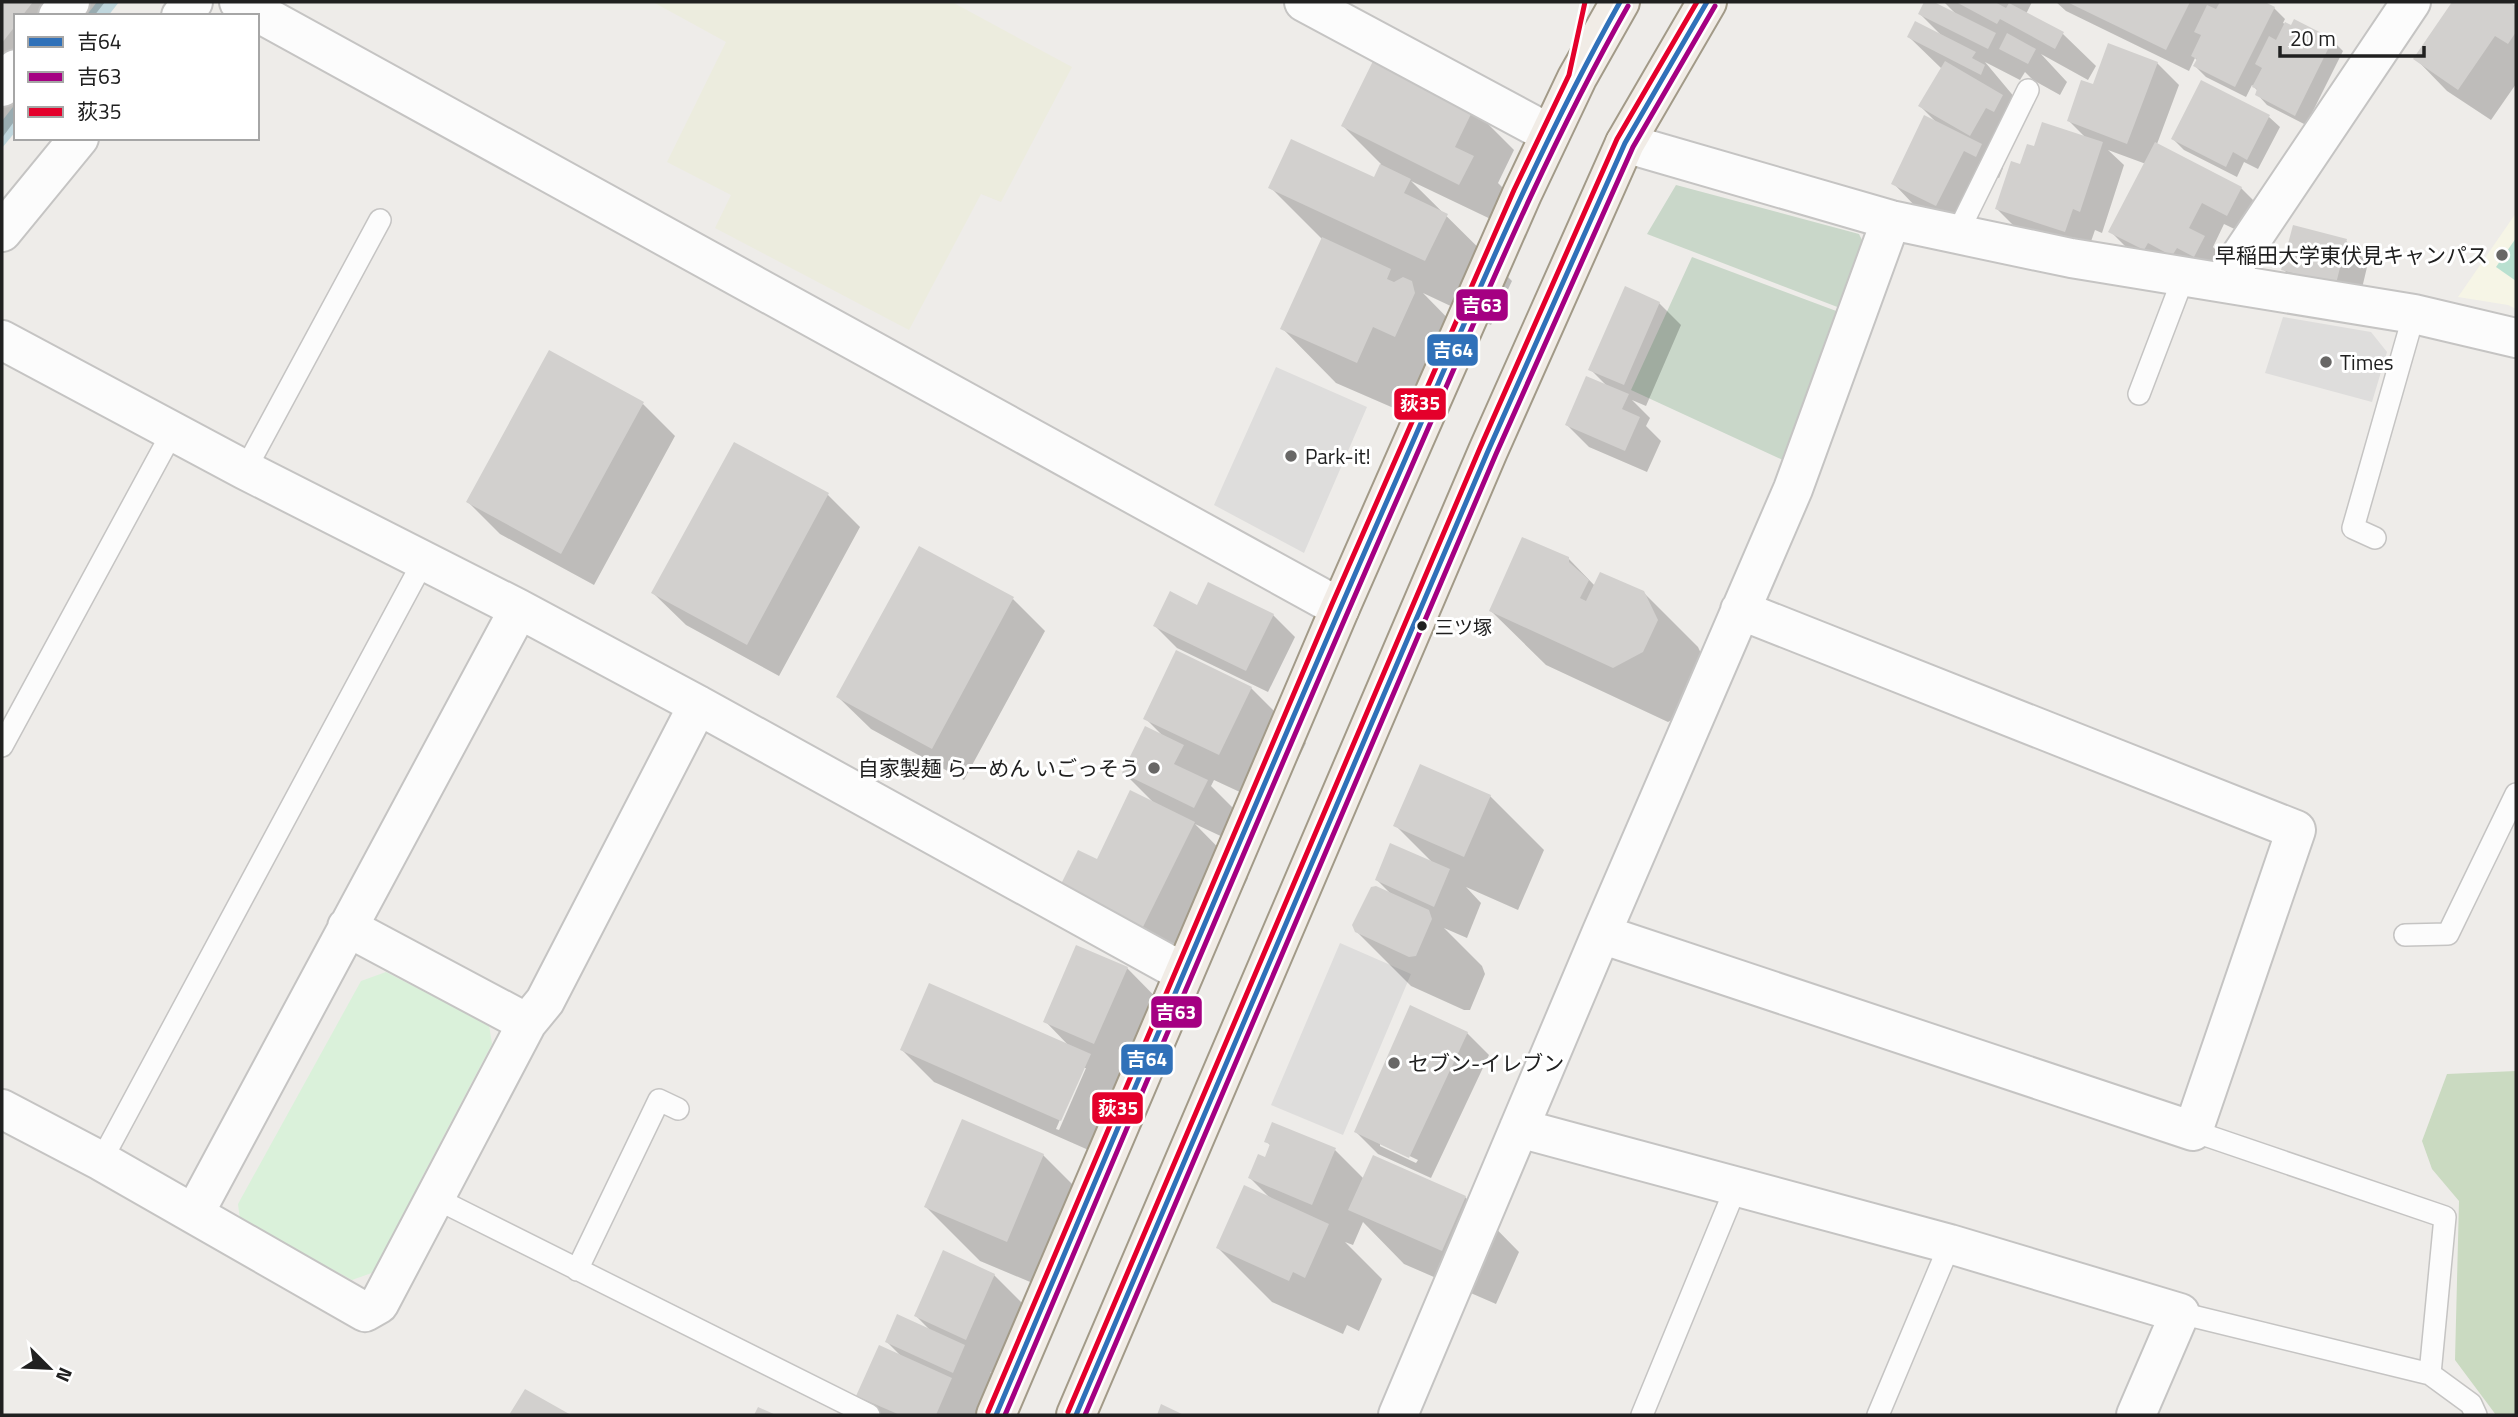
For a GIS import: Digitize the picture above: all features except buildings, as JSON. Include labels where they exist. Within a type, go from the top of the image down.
[{"type":"main road","points":[[1577,78],[1594,2]]},
{"type":"main road","points":[[996,1415],[1340,608],[1550,134],[1577,78],[1620,2]]},
{"type":"main road","points":[[1076,1415],[1488,451],[1625,143],[1707,2]]},
{"type":"street","points":[[239,2],[1340,608]]},
{"type":"street","points":[[1304,2],[1550,134]]},
{"type":"street","points":[[2223,282],[2411,2]]},
{"type":"street","points":[[2,87],[14,72]]},
{"type":"street","points":[[2,232],[77,140]]},
{"type":"street","points":[[1625,143],[1891,220],[2071,258],[2414,314],[2516,338]]},
{"type":"street","points":[[1398,1415],[1793,489],[1891,220]]},
{"type":"street","points":[[2,340],[245,470],[698,705],[1184,973]]},
{"type":"street","points":[[194,1214],[519,610]]},
{"type":"street","points":[[1601,934],[2193,1131],[2296,830],[1740,610]]},
{"type":"street","points":[[2,1109],[101,1161],[365,1312],[379,1304],[527,1023],[545,1002],[698,705]]},
{"type":"street","points":[[347,927],[527,1023]]},
{"type":"street","points":[[1519,1128],[1950,1244],[2180,1313],[2136,1415]]},
{"type":"lane","points":[[1957,234],[2028,89]]},
{"type":"lane","points":[[245,470],[380,220]]},
{"type":"lane","points":[[2139,394],[2184,276]]},
{"type":"lane","points":[[2375,538],[2353,528],[2414,314]]},
{"type":"lane","points":[[2,746],[173,431]]},
{"type":"lane","points":[[101,1161],[423,562]]},
{"type":"lane","points":[[2405,935],[2448,934],[2516,794]]},
{"type":"lane","points":[[577,1270],[659,1100],[678,1110]]},
{"type":"lane","points":[[2193,1131],[2445,1217],[2430,1374]]},
{"type":"lane","points":[[1642,1415],[1736,1187]]},
{"type":"lane","points":[[435,1198],[869,1415]]},
{"type":"lane","points":[[1878,1415],[1950,1244]]},
{"type":"lane","points":[[2180,1313],[2430,1374],[2471,1404],[2476,1415]]},
{"type":"shaded area","points":[[653,2],[952,2],[1072,67],[1001,202],[981,194],[909,330],[715,228],[731,195],[667,162],[726,42]]},
{"type":"shaded area","name":"早稲田大学東伏見キャンパス","points":[[2516,213],[2516,309],[2508,305],[2458,297]]},
{"type":"shaded area","name":"Times","points":[[2283,317],[2371,332],[2387,352],[2372,402],[2265,373]]},
{"type":"shaded area","name":"Park-it!","points":[[1276,367],[1367,407],[1304,553],[1214,505]]},
{"type":"shaded area","points":[[1340,943],[1411,974],[1343,1135],[1271,1105]]},
{"type":"green space","points":[[1676,185],[1859,234],[1864,244],[1840,308],[1647,234]]},
{"type":"green space","points":[[2516,238],[2516,281],[2496,267]]},
{"type":"green space","points":[[1692,257],[1839,312],[1785,461],[1631,390]]},
{"type":"green space","points":[[386,972],[489,1025],[492,1044],[419,1183],[422,1193],[380,1270],[352,1280],[240,1220],[238,1204],[361,981]]},
{"type":"green space","points":[[2516,1071],[2516,1415],[2496,1415],[2455,1360],[2459,1201],[2432,1169],[2422,1141],[2447,1074]]},
{"type":"water","points":[[97,2],[119,2],[110,14],[88,14]]},
{"type":"water","points":[[14,106],[14,133],[2,148],[2,121]]},
{"type":"transit line","name":"荻35","points":[[988,1412],[1332,604],[1514,190],[1569,75],[1585,2]]},
{"type":"transit line","name":"吉64","points":[[996,1415],[1288,729],[1470,311],[1556,124],[1620,2]]},
{"type":"transit line","name":"荻35","points":[[1068,1412],[1480,448],[1617,139],[1697,2]]},
{"type":"transit line","name":"吉64","points":[[1076,1415],[1488,451],[1625,143],[1707,2]]},
{"type":"transit line","name":"吉63","points":[[1005,1415],[1296,731],[1477,315],[1564,128],[1628,6]]},
{"type":"transit line","name":"吉63","points":[[1085,1415],[1496,454],[1633,147],[1715,6]]},
{"type":"place","name":"早稲田大学東伏見キャンパス","points":[[2502,255]]},
{"type":"place","name":"Times","points":[[2326,362]]},
{"type":"place","name":"Park-it!","points":[[1291,456]]},
{"type":"place","name":"三ツ塚","points":[[1422,626]]},
{"type":"place","name":"自家製麺 らーめん いごっそう","points":[[1154,768]]},
{"type":"place","name":"セブン-イレブン","points":[[1394,1063]]}]
